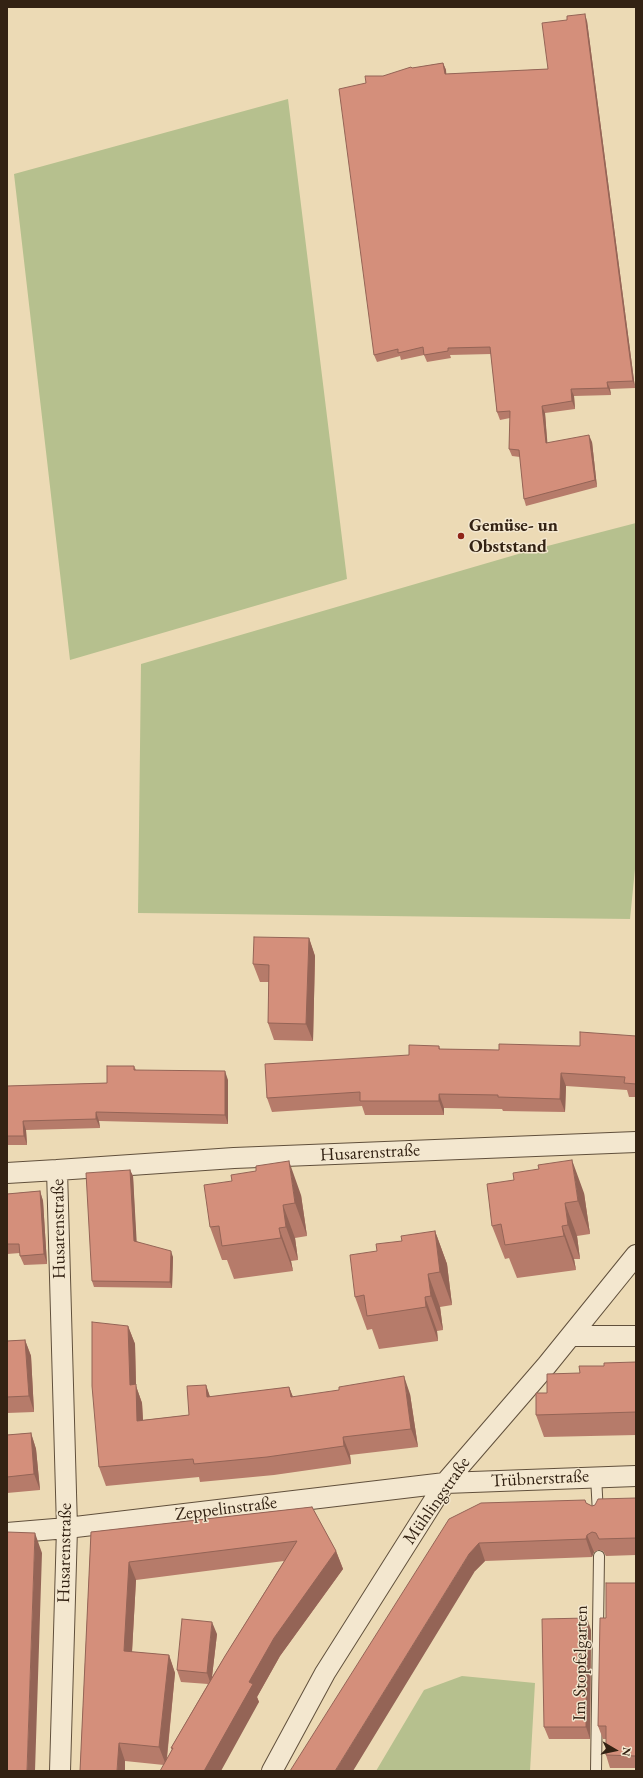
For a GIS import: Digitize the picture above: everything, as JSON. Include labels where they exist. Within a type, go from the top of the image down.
[{"type":"street","name":"Husarenstraße","points":[[60,1771],[67,1528],[58,1170],[234,1158],[636,1142]]},
{"type":"street","points":[[7,1173],[58,1170]]},
{"type":"street","name":"Mühlingstraße","points":[[272,1771],[325,1673],[445,1483],[571,1336],[636,1255]]},
{"type":"street","points":[[571,1336],[636,1336]]},
{"type":"street","name":"Trübnerstraße","points":[[445,1483],[596,1476],[636,1476]]},
{"type":"street","name":"Zeppelinstraße","points":[[7,1534],[445,1483]]},
{"type":"lane","points":[[596,1476],[598,1517]]},
{"type":"lane","name":"Im Stopfelgarten","points":[[596,1771],[599,1556]]},
{"type":"green space","points":[[288,99],[347,579],[70,660],[14,174]]},
{"type":"green space","points":[[636,523],[636,859],[630,919],[138,913],[141,664],[532,550]]},
{"type":"green space","points":[[462,1676],[535,1683],[530,1771],[376,1771],[424,1690]]},
{"type":"building","points":[[585,14],[633,381],[607,382],[608,388],[571,389],[572,401],[542,406],[546,443],[589,435],[595,480],[524,499],[519,450],[509,449],[510,411],[497,412],[490,347],[448,348],[448,351],[424,355],[423,347],[398,353],[398,349],[374,355],[339,89],[366,83],[365,76],[383,76],[411,67],[443,63],[445,74],[548,69],[542,23],[567,20],[567,16]]},
{"type":"building","points":[[254,937],[309,938],[306,1024],[268,1023],[269,965],[253,964]]},
{"type":"building","points":[[580,1032],[636,1036],[636,1084],[624,1083],[625,1077],[561,1073],[560,1099],[498,1097],[498,1095],[439,1094],[439,1101],[360,1101],[360,1092],[267,1098],[265,1064],[409,1055],[409,1045],[439,1046],[439,1049],[499,1050],[499,1044],[580,1046]]},
{"type":"building","points":[[107,1066],[134,1066],[134,1070],[225,1071],[225,1115],[96,1112],[96,1119],[23,1121],[24,1136],[7,1136],[7,1086],[107,1083]]},
{"type":"building","points":[[572,1160],[578,1201],[565,1203],[568,1225],[562,1226],[564,1236],[505,1245],[501,1224],[492,1226],[487,1184],[514,1180],[513,1173],[539,1169],[538,1165]]},
{"type":"building","points":[[289,1161],[295,1203],[283,1205],[286,1227],[279,1228],[281,1238],[222,1246],[219,1226],[210,1227],[204,1185],[232,1181],[231,1175],[256,1171],[256,1166]]},
{"type":"building","points":[[130,1170],[134,1241],[171,1251],[170,1282],[92,1281],[86,1173]]},
{"type":"building","points":[[40,1191],[44,1254],[20,1256],[19,1244],[7,1244],[7,1194]]},
{"type":"building","points":[[435,1231],[440,1272],[428,1274],[431,1296],[425,1297],[426,1307],[367,1316],[364,1295],[355,1297],[350,1255],[377,1251],[376,1244],[402,1241],[401,1236]]},
{"type":"building","points":[[92,1322],[128,1326],[130,1385],[136,1384],[137,1421],[189,1415],[187,1386],[206,1385],[207,1397],[289,1387],[291,1397],[339,1390],[339,1387],[404,1376],[411,1429],[343,1437],[344,1446],[267,1457],[194,1464],[193,1459],[99,1467],[92,1386]]},
{"type":"building","points":[[25,1340],[29,1396],[7,1397],[7,1341]]},
{"type":"building","points":[[636,1362],[636,1412],[536,1415],[536,1393],[547,1393],[547,1374],[580,1373],[579,1366],[604,1366],[604,1363]]},
{"type":"building","points":[[31,1433],[34,1474],[7,1477],[7,1435]]},
{"type":"building","points":[[636,1498],[636,1538],[599,1539],[596,1533],[592,1532],[587,1535],[586,1539],[479,1543],[469,1554],[335,1771],[290,1771],[449,1519],[481,1503],[585,1500],[586,1503],[592,1506],[595,1505],[598,1499]]},
{"type":"building","points":[[312,1507],[336,1551],[274,1638],[249,1682],[253,1684],[204,1771],[160,1771],[173,1748],[171,1748],[225,1656],[297,1541],[129,1562],[124,1651],[169,1655],[159,1747],[119,1743],[117,1771],[80,1771],[91,1532]]},
{"type":"building","points":[[7,1532],[35,1533],[27,1771],[7,1771]]},
{"type":"building","points":[[606,1583],[636,1583],[636,1756],[606,1755],[606,1726],[598,1726],[600,1618],[606,1618]]},
{"type":"building","points":[[587,1618],[586,1727],[544,1727],[542,1619]]},
{"type":"building","points":[[182,1619],[212,1622],[207,1673],[177,1670]]},
{"type":"place","name":"Gemüse- un Obststand","points":[[461,536]]}]
